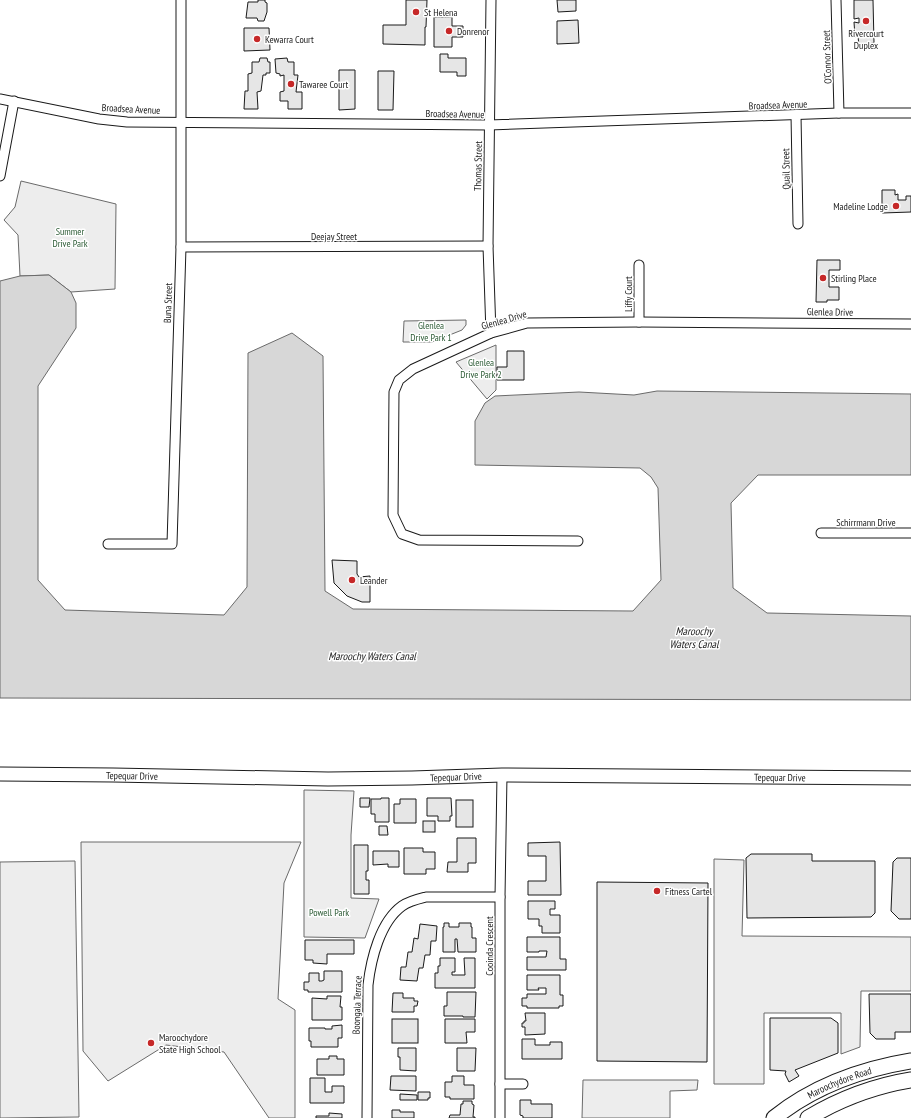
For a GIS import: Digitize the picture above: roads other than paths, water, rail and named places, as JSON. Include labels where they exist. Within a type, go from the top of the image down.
[{"type":"main road","name":"Maroochydore Road","points":[[774,1118],[813,1093],[839,1080],[877,1068],[911,1061]]},
{"type":"main road","name":"Maroochydore Road","points":[[808,1118],[850,1097],[882,1086],[911,1080]]},
{"type":"street","name":"Buna Street","points":[[108,544],[172,544],[181,247],[181,0]]},
{"type":"street","name":"Thomas Street","points":[[491,0],[488,246],[491,333]]},
{"type":"street","name":"O'Connor Street","points":[[836,0],[839,113]]},
{"type":"street","name":"Broadsea Avenue","points":[[0,98],[99,119],[127,122],[489,125],[839,113],[911,113]]},
{"type":"street","points":[[0,176],[14,101]]},
{"type":"street","name":"Quail Street","points":[[796,115],[798,224]]},
{"type":"street","name":"Deejay Street","points":[[181,247],[488,246]]},
{"type":"street","name":"Liffy Court","points":[[639,266],[639,322]]},
{"type":"street","name":"Glenlea Drive","points":[[578,540],[419,540],[402,534],[394,514],[394,392],[399,380],[414,369],[491,333],[527,323],[639,322],[911,324]]},
{"type":"street","name":"Schirrmann Drive","points":[[821,533],[911,533]]},
{"type":"street","name":"Tepequar Drive","points":[[0,774],[328,779],[502,775],[911,778]]},
{"type":"street","name":"Cooinda Crescent","points":[[500,1118],[500,898],[502,775]]},
{"type":"street","name":"Boongala Terrace","points":[[367,1118],[368,985],[374,954],[381,935],[392,916],[403,906],[414,900],[426,897],[500,898]]},
{"type":"street","points":[[500,1084],[523,1084]]},
{"type":"water","name":"Maroochy Waters Canal","points":[[49,275],[71,292],[76,303],[76,328],[38,386],[38,580],[65,610],[224,615],[247,587],[248,353],[292,333],[323,356],[325,591],[353,609],[633,611],[661,580],[658,488],[651,477],[640,468],[475,465],[475,421],[485,403],[495,396],[579,392],[634,395],[657,391],[911,394],[911,475],[758,475],[731,503],[733,588],[767,613],[911,616],[911,700],[0,698],[0,281],[20,276]]},
{"type":"place","name":"St Helena","points":[[416,12]]},
{"type":"place","name":"Rivercourt Duplex","points":[[866,21]]},
{"type":"place","name":"Donrenor","points":[[449,31]]},
{"type":"place","name":"Kewarra Court","points":[[257,39]]},
{"type":"place","name":"Tawaree Court","points":[[291,84]]},
{"type":"place","name":"Madeline Lodge","points":[[896,206]]},
{"type":"place","name":"Stirling Place","points":[[823,278]]},
{"type":"place","name":"Leander","points":[[352,580]]},
{"type":"place","name":"Fitness Cartel","points":[[657,891]]},
{"type":"place","name":"Maroochydore State High School","points":[[151,1043]]},
{"type":"park label","name":"Summer Drive Park","points":[[70,236]]},
{"type":"park label","name":"Glenlea Drive Park 1","points":[[431,330]]},
{"type":"park label","name":"Glenlea Drive Park 2","points":[[481,368]]},
{"type":"park label","name":"Powell Park","points":[[329,912]]}]
